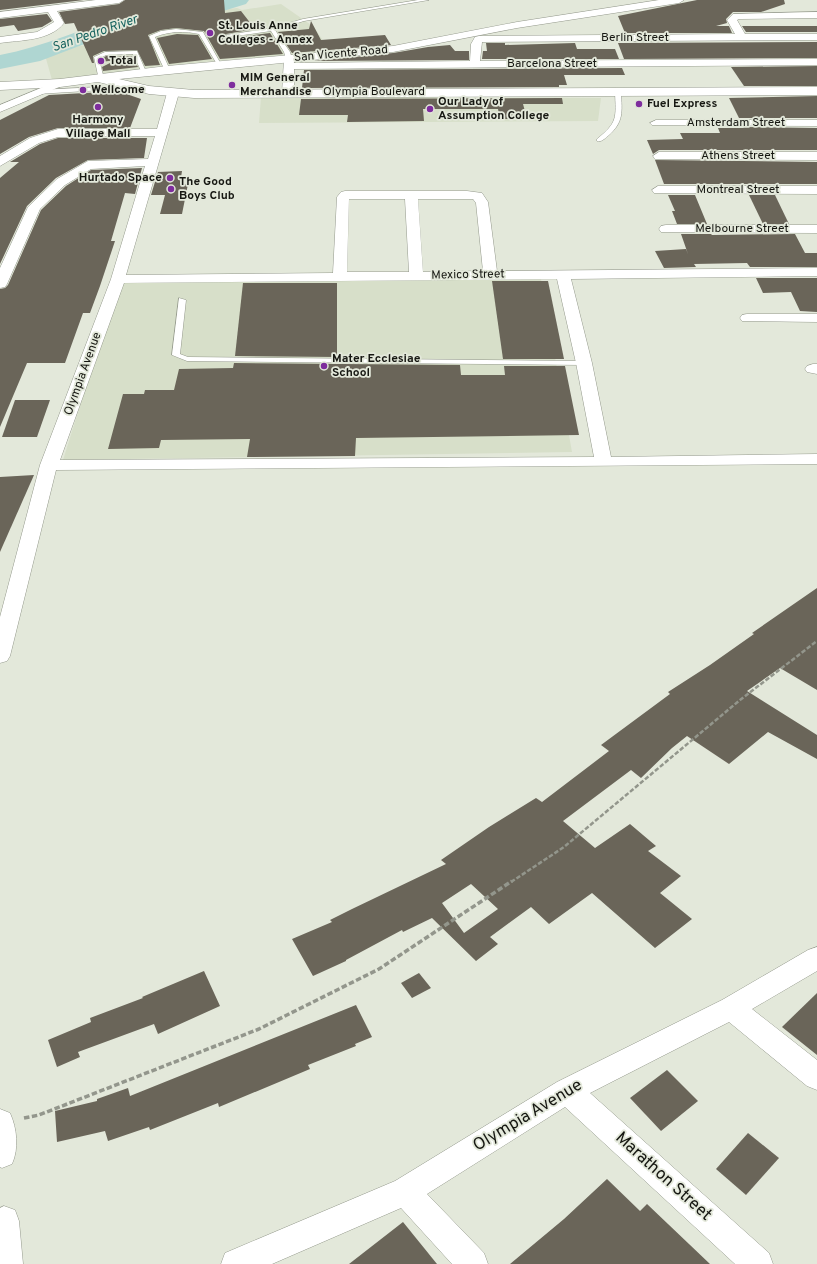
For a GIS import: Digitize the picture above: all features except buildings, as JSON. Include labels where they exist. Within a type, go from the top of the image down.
[{"type":"main road","name":"San Vicente Road","points":[[0,86],[60,83],[101,84],[145,73],[167,70],[220,65],[288,62],[393,49],[517,25],[678,0]]},
{"type":"main road","name":"Olympia Boulevard","points":[[101,84],[173,93],[817,91]]},
{"type":"street","points":[[0,15],[120,0]]},
{"type":"street","points":[[0,40],[44,32],[55,28],[59,23],[51,9]]},
{"type":"street","points":[[742,38],[732,20],[736,16],[817,15]]},
{"type":"street","name":"Berlin Street","points":[[475,64],[476,44],[479,39],[817,37]]},
{"type":"street","points":[[288,62],[288,93]]},
{"type":"street","name":"Barcelona Street","points":[[288,62],[475,64],[817,62]]},
{"type":"street","points":[[0,109],[60,83]]},
{"type":"street","name":"Olympia Avenue","points":[[0,656],[49,465],[118,279],[173,93]]},
{"type":"street","name":"Amsterdam Street","points":[[656,122],[817,123]]},
{"type":"street","points":[[0,162],[30,141],[43,135],[58,133],[162,132]]},
{"type":"street","name":"Athens Street","points":[[659,156],[817,156]]},
{"type":"street","points":[[0,284],[34,207],[61,182],[88,165],[153,162]]},
{"type":"street","name":"Montreal Street","points":[[658,190],[817,190]]},
{"type":"street","points":[[340,276],[343,197],[345,195],[477,196],[482,202],[490,275]]},
{"type":"street","points":[[411,195],[416,276]]},
{"type":"street","name":"Melbourne Street","points":[[666,229],[817,229]]},
{"type":"street","name":"Mexico Street","points":[[118,279],[817,272]]},
{"type":"street","points":[[563,274],[584,363],[604,462]]},
{"type":"street","points":[[747,318],[817,318]]},
{"type":"street","points":[[49,465],[817,460]]},
{"type":"street","name":"Olympia Avenue","points":[[236,1264],[405,1191],[567,1090],[731,1008],[817,958]]},
{"type":"street","points":[[731,1008],[817,1078]]},
{"type":"street","name":"Marathon Street","points":[[567,1090],[758,1264]]},
{"type":"street","points":[[0,1122],[2,1154]]},
{"type":"street","points":[[405,1191],[473,1264]]},
{"type":"street","points":[[4,1221],[8,1264]]},
{"type":"lane","points":[[230,35],[272,28],[303,20],[427,0]]},
{"type":"lane","points":[[272,28],[287,52],[288,62]]},
{"type":"lane","points":[[167,70],[152,36],[171,31],[186,30],[201,33],[220,65]]},
{"type":"lane","points":[[37,92],[101,84],[96,58],[105,54],[136,52],[145,73]]},
{"type":"lane","points":[[599,140],[618,123],[618,92]]},
{"type":"lane","points":[[182,300],[176,355],[187,359],[584,363]]},
{"type":"path","points":[[0,1122],[39,1115],[259,1029],[379,969],[564,847],[740,700],[817,641]]},
{"type":"shaded area","name":"St. Louis Anne Colleges - Annex","points":[[281,4],[314,27],[330,51],[158,66],[108,75],[52,80],[45,55],[66,48],[100,43],[145,19],[237,8],[242,10]]},
{"type":"shaded area","name":"Our Lady of Assumption College","points":[[261,97],[601,98],[598,121],[259,123]]},
{"type":"shaded area","name":"Mater Ecclesiae School","points":[[541,279],[572,452],[63,460],[119,281]]},
{"type":"waterway","name":"San Pedro River","points":[[0,62],[32,56],[100,30],[136,19],[220,6],[239,0]]},
{"type":"place","name":"St. Louis Anne Colleges - Annex","points":[[210,33]]},
{"type":"place","name":"Total","points":[[101,61]]},
{"type":"place","name":"MIM General Merchandise","points":[[232,85]]},
{"type":"place","name":"Wellcome","points":[[83,90]]},
{"type":"place","name":"Fuel Express","points":[[639,104]]},
{"type":"place","name":"Harmony Village Mall","points":[[98,107]]},
{"type":"place","name":"Our Lady of Assumption College","points":[[430,109]]},
{"type":"place","name":"Hurtado Space","points":[[170,178]]},
{"type":"place","name":"The Good Boys Club","points":[[171,189]]},
{"type":"place","name":"Mater Ecclesiae School","points":[[324,366]]}]
